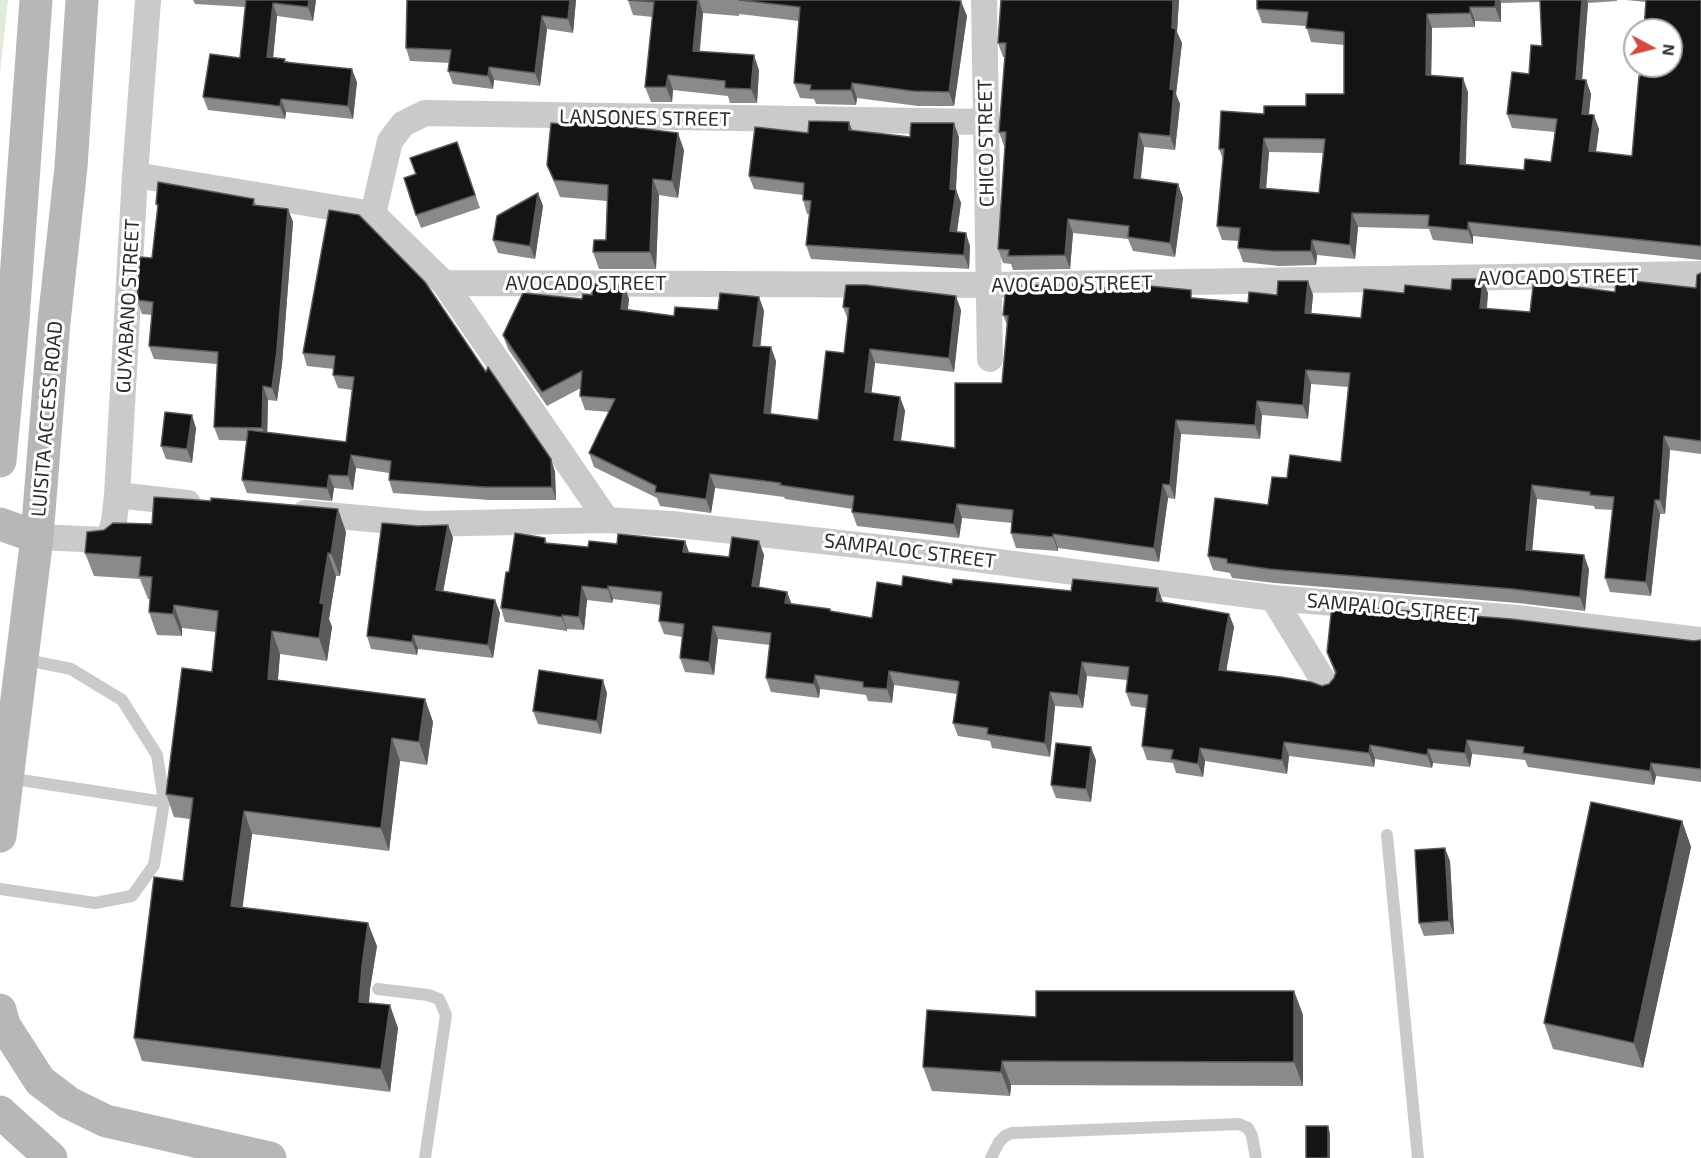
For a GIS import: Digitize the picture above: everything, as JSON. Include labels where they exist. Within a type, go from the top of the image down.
[{"type":"main road","points":[[0,461],[10,362],[36,0]]},
{"type":"main road","name":"LUISITA ACCESS ROAD","points":[[0,836],[37,537],[54,322],[71,167],[82,0]]},
{"type":"main road","points":[[0,524],[37,537]]},
{"type":"main road","points":[[0,1010],[4,1025],[40,1081],[69,1103],[106,1121],[270,1158]]},
{"type":"main road","points":[[0,1112],[51,1158]]},
{"type":"street","name":"GUYABANO STREET","points":[[37,537],[108,538],[114,522],[148,0]]},
{"type":"street","name":"CHICO STREET","points":[[984,0],[990,359]]},
{"type":"street","name":"LANSONES STREET","points":[[373,214],[390,141],[403,124],[425,113],[986,122]]},
{"type":"street","points":[[135,175],[373,214],[444,283],[607,520]]},
{"type":"street","name":"AVOCADO STREET","points":[[444,283],[988,285],[1701,274]]},
{"type":"street","points":[[117,495],[211,505]]},
{"type":"street","name":"SAMPALOC STREET","points":[[282,511],[424,524],[607,520],[671,524],[929,553],[1274,598],[1517,618],[1701,640]]},
{"type":"street","points":[[1274,598],[1326,685]]},
{"type":"lane","points":[[0,889],[95,903],[132,896],[154,865],[164,802],[157,755],[122,700],[71,669],[21,659]]},
{"type":"lane","points":[[8,778],[164,802]]},
{"type":"lane","points":[[1387,836],[1418,1158]]},
{"type":"lane","points":[[378,989],[428,995],[439,999],[446,1015],[425,1158]]},
{"type":"lane","points":[[991,1158],[999,1142],[1012,1133],[1239,1124],[1248,1128],[1252,1136],[1256,1158]]},
{"type":"shaded area","points":[[0,0],[8,0],[0,74]]},
{"type":"building","points":[[246,0],[309,0],[308,7],[273,3],[267,57],[285,59],[284,62],[352,69],[348,106],[281,99],[280,106],[203,97],[210,54],[240,58]]},
{"type":"building","points":[[407,0],[570,0],[568,19],[542,16],[535,73],[489,67],[488,76],[448,71],[451,50],[406,48]]},
{"type":"building","points":[[628,0],[698,0],[693,51],[754,55],[751,89],[725,88],[725,81],[668,75],[666,87],[645,87],[654,2]]},
{"type":"building","points":[[739,0],[961,1],[949,92],[913,91],[852,83],[851,90],[810,90],[811,85],[794,83],[800,7]]},
{"type":"building","points":[[1001,0],[1173,0],[1172,28],[1176,29],[1170,89],[1174,90],[1170,136],[1139,133],[1134,178],[1178,184],[1170,243],[1128,237],[1129,226],[1068,219],[1065,255],[1008,256],[1009,250],[998,249],[1006,132],[999,132],[1006,43],[998,43]]},
{"type":"building","points":[[1257,0],[1496,0],[1495,7],[1470,7],[1470,13],[1427,14],[1426,75],[1463,78],[1460,164],[1524,170],[1525,159],[1551,162],[1557,119],[1507,114],[1512,72],[1529,74],[1531,45],[1542,46],[1540,0],[1582,0],[1576,79],[1586,80],[1582,114],[1594,115],[1589,151],[1632,156],[1639,78],[1683,78],[1683,18],[1645,18],[1646,0],[1701,0],[1701,246],[1468,222],[1468,230],[1428,226],[1429,215],[1352,213],[1350,245],[1312,240],[1311,251],[1238,248],[1240,228],[1217,226],[1224,149],[1219,149],[1221,111],[1264,114],[1264,106],[1306,106],[1306,94],[1344,94],[1344,32],[1306,28],[1308,12],[1257,9]],"holes":[[[1264,138],[1325,139],[1319,193],[1260,188]]]},
{"type":"building","points":[[574,120],[678,133],[672,181],[653,179],[650,252],[593,252],[594,240],[606,240],[608,185],[554,180],[547,165],[551,123],[573,125]]},
{"type":"building","points":[[809,121],[849,122],[849,130],[910,137],[911,123],[954,123],[950,189],[956,190],[950,231],[966,233],[964,255],[806,245],[811,201],[803,200],[804,183],[749,176],[755,127],[808,133]]},
{"type":"building","points":[[457,142],[475,195],[416,215],[404,178],[416,174],[410,158]]},
{"type":"building","points":[[158,182],[254,199],[253,205],[288,209],[277,350],[272,388],[263,386],[262,428],[214,427],[218,352],[149,346],[153,302],[137,300],[140,257],[152,258],[158,205],[156,204]]},
{"type":"building","points":[[538,193],[530,246],[493,240],[497,216]]},
{"type":"building","points":[[329,210],[359,215],[425,282],[486,372],[488,367],[551,459],[552,487],[484,487],[389,480],[391,461],[351,455],[348,476],[329,475],[327,488],[242,480],[248,430],[346,442],[354,377],[333,375],[335,356],[303,353]]},
{"type":"building","points":[[1701,273],[1701,441],[1664,436],[1660,500],[1655,500],[1646,582],[1605,578],[1614,497],[1532,485],[1526,550],[1584,555],[1580,597],[1513,589],[1269,569],[1227,563],[1227,559],[1208,556],[1215,498],[1268,505],[1272,477],[1287,478],[1290,455],[1341,462],[1350,373],[1306,370],[1303,405],[1257,401],[1255,425],[1176,420],[1170,485],[1163,484],[1154,548],[1053,534],[1053,537],[1011,533],[1013,510],[957,504],[954,524],[852,512],[854,496],[780,485],[781,483],[710,474],[706,499],[655,492],[656,486],[589,453],[615,399],[580,396],[582,371],[542,392],[503,335],[523,293],[582,299],[583,294],[592,295],[593,284],[624,285],[621,309],[674,316],[675,307],[718,310],[720,293],[759,297],[753,346],[771,347],[764,413],[818,420],[826,351],[844,353],[849,308],[843,307],[846,285],[866,285],[956,296],[949,358],[870,349],[865,392],[900,397],[894,440],[955,448],[955,383],[1002,383],[1008,316],[1003,315],[1006,286],[1078,284],[1111,289],[1111,284],[1150,286],[1191,290],[1191,298],[1248,303],[1249,292],[1277,295],[1278,281],[1308,281],[1305,313],[1361,318],[1364,289],[1404,293],[1405,285],[1451,290],[1452,279],[1483,279],[1480,308],[1530,312],[1534,278],[1569,282],[1569,286],[1615,292],[1616,279],[1696,288],[1697,275]]},
{"type":"building","points":[[165,412],[192,415],[187,449],[161,446]]},
{"type":"building","points":[[154,497],[211,501],[211,498],[338,509],[320,603],[324,604],[319,638],[272,631],[268,679],[425,699],[419,742],[392,738],[381,828],[244,811],[231,906],[368,923],[359,1002],[390,1005],[381,1069],[134,1038],[154,877],[183,881],[193,798],[166,794],[182,668],[212,672],[218,611],[174,605],[173,614],[149,612],[152,577],[139,576],[141,557],[85,553],[87,532],[104,530],[113,523],[152,524]]},
{"type":"building","points":[[382,523],[418,526],[448,525],[436,590],[495,600],[488,645],[413,635],[412,642],[367,636]]},
{"type":"building","points":[[515,533],[545,538],[545,543],[588,547],[589,541],[617,544],[618,534],[685,541],[683,552],[729,557],[732,537],[759,541],[752,586],[787,592],[785,603],[872,618],[877,582],[902,586],[903,576],[952,584],[953,579],[1071,591],[1073,579],[1158,588],[1156,601],[1229,614],[1219,670],[1281,677],[1322,686],[1329,684],[1336,672],[1327,652],[1332,605],[1511,619],[1701,640],[1701,769],[1651,763],[1650,771],[1523,753],[1524,747],[1467,740],[1465,753],[1428,749],[1427,755],[1370,745],[1369,753],[1284,742],[1282,760],[1200,748],[1198,764],[1171,759],[1173,750],[1142,746],[1148,695],[1126,692],[1129,667],[1082,662],[1078,695],[1050,692],[1045,743],[987,734],[988,728],[953,723],[959,682],[957,681],[889,671],[887,689],[863,687],[863,682],[815,675],[814,684],[766,678],[771,633],[713,626],[709,662],[680,658],[684,624],[659,621],[662,592],[608,586],[608,589],[582,586],[579,617],[562,615],[562,617],[501,608]]},
{"type":"building","points":[[539,670],[603,680],[597,721],[533,711]]},
{"type":"building","points":[[1056,743],[1091,747],[1086,789],[1051,785]]},
{"type":"building","points":[[1591,802],[1682,821],[1634,1043],[1544,1023]]},
{"type":"building","points":[[1445,848],[1449,921],[1419,923],[1415,850]]},
{"type":"building","points":[[1036,991],[1294,991],[1294,1062],[1002,1061],[1001,1072],[923,1067],[927,1010],[1036,1017]]},
{"type":"building","points":[[1306,1126],[1328,1126],[1328,1158],[1306,1158]]}]
